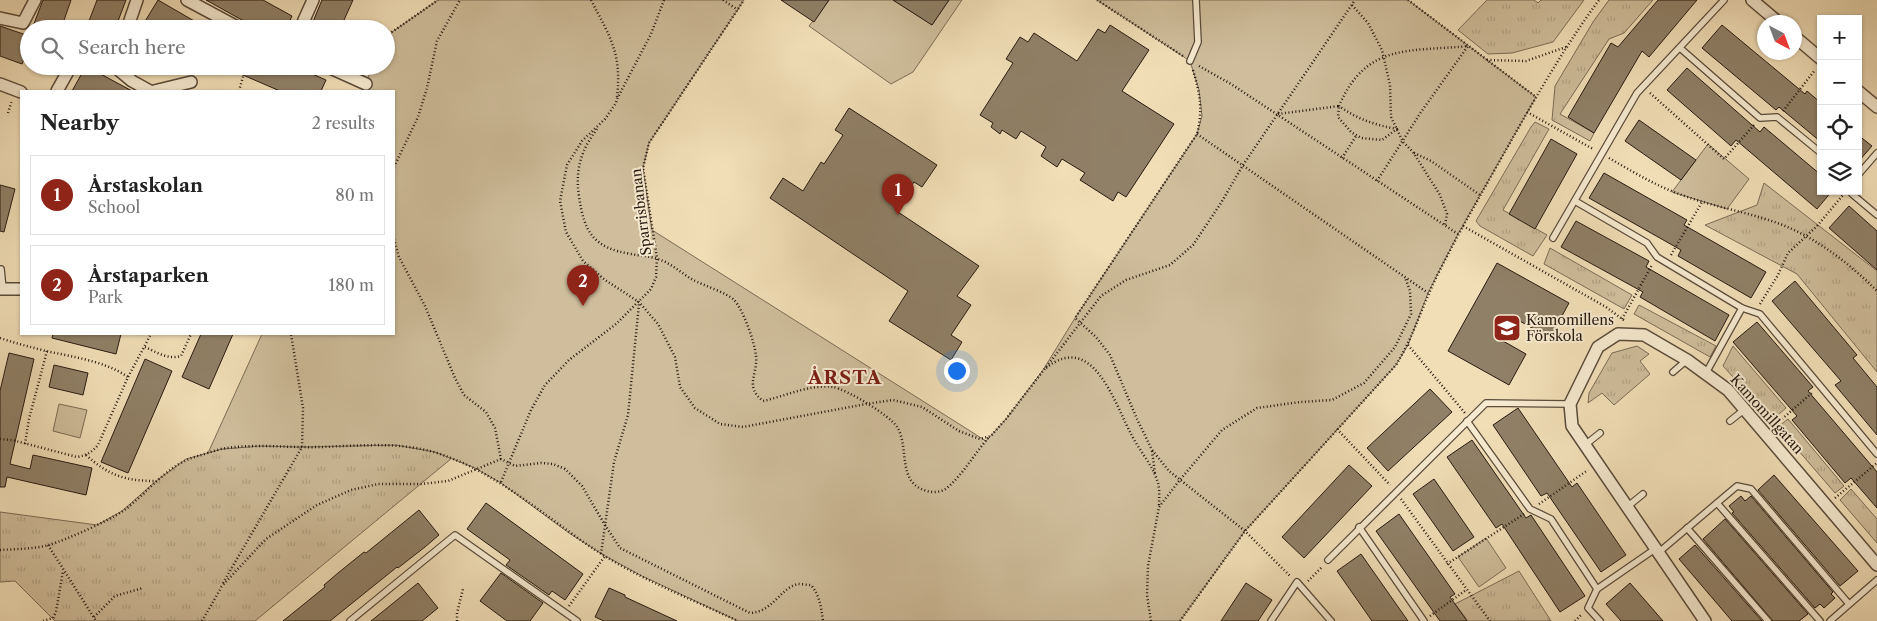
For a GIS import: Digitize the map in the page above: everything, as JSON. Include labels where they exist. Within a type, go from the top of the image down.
[{"type":"street","points":[[28,20],[35,0]]},
{"type":"street","points":[[130,20],[136,0]]},
{"type":"street","points":[[187,0],[224,20]]},
{"type":"street","points":[[304,20],[313,0]]},
{"type":"street","points":[[1752,0],[1770,15]]},
{"type":"street","points":[[0,18],[20,24]]},
{"type":"street","points":[[1802,45],[1817,61]]},
{"type":"street","points":[[58,90],[66,75]]},
{"type":"street","points":[[125,75],[148,90]]},
{"type":"street","points":[[346,75],[366,84]]},
{"type":"street","points":[[158,90],[190,82]]},
{"type":"street","points":[[0,84],[20,92]]},
{"type":"street","points":[[1862,94],[1877,107]]},
{"type":"street","points":[[1,289],[20,289]]},
{"type":"street","name":"Kamomillgatan","points":[[1570,404],[1598,347],[1618,334],[1644,335],[1687,360],[1728,390],[1877,565]]},
{"type":"street","points":[[1570,404],[1572,426],[1705,621]]},
{"type":"lane","points":[[1190,61],[1198,42],[1196,0]]},
{"type":"lane","points":[[1553,238],[1637,93],[1724,0]]},
{"type":"lane","points":[[1680,48],[1760,118],[1777,117],[1817,150]]},
{"type":"lane","points":[[1862,170],[1877,153]]},
{"type":"lane","points":[[1853,195],[1877,216]]},
{"type":"lane","points":[[1575,201],[1648,243],[1657,257],[1742,308],[1760,314],[1877,454]]},
{"type":"lane","points":[[1,269],[1,289]]},
{"type":"lane","points":[[1706,373],[1742,308]]},
{"type":"lane","points":[[1673,372],[1687,360]]},
{"type":"lane","points":[[1328,560],[1359,527],[1486,404],[1570,404]]},
{"type":"lane","points":[[1730,421],[1744,409]]},
{"type":"lane","points":[[1468,420],[1530,509],[1551,519],[1597,589]]},
{"type":"lane","points":[[1585,445],[1600,433]]},
{"type":"lane","points":[[1600,621],[1588,608],[1597,589],[1657,551],[1737,486],[1751,489],[1850,604]]},
{"type":"lane","points":[[1627,508],[1643,494]]},
{"type":"lane","points":[[1717,503],[1820,621]]},
{"type":"lane","points":[[1359,527],[1424,620]]},
{"type":"lane","points":[[1687,528],[1768,621]]},
{"type":"lane","points":[[350,621],[455,535],[577,621]]},
{"type":"lane","points":[[1830,621],[1877,580]]},
{"type":"lane","points":[[1272,621],[1297,582],[1330,621]]},
{"type":"path","points":[[395,30],[438,0]]},
{"type":"path","points":[[395,165],[418,117],[437,41],[460,0]]},
{"type":"path","points":[[591,0],[614,46],[618,63],[617,99]]},
{"type":"path","points":[[664,0],[651,34],[616,104],[586,148],[579,164],[576,180],[584,225],[596,240],[611,250],[657,258],[680,270],[692,279],[733,299],[740,310],[756,357],[752,386],[757,396],[763,401],[818,387],[833,387],[845,390],[888,417],[897,427],[910,480],[919,489],[933,493],[947,489],[1016,406],[1102,296],[1126,280],[1170,265],[1193,245],[1222,203],[1243,165],[1355,0]]},
{"type":"path","points":[[723,0],[738,10]]},
{"type":"path","name":"Sparrisbanan","points":[[501,482],[531,410],[545,385],[569,360],[616,324],[651,289],[656,277],[657,258],[642,168],[649,143],[744,0]]},
{"type":"path","points":[[1096,0],[1190,61],[1231,84],[1458,234]]},
{"type":"path","points":[[1408,0],[1536,97]]},
{"type":"path","points":[[1180,621],[1245,531],[1396,365],[1408,345],[1428,293],[1458,234],[1536,97],[1567,46],[1599,0]]},
{"type":"path","points":[[1352,5],[1368,23],[1383,56],[1390,84],[1391,117],[1402,142],[1413,152],[1440,195],[1447,214],[1445,226]]},
{"type":"path","points":[[1397,129],[1382,140],[1361,138],[1351,132],[1338,117],[1339,106],[1360,71],[1383,56],[1412,49],[1468,46]]},
{"type":"path","points":[[1377,181],[1468,46]]},
{"type":"path","points":[[1485,60],[1526,61],[1567,46]]},
{"type":"path","points":[[1190,61],[1199,90],[1202,116],[1197,134],[1075,318],[1096,337],[1110,355],[1136,419],[1152,450],[1179,481],[1245,531],[1297,582]]},
{"type":"path","points":[[1777,117],[1817,66]]},
{"type":"path","points":[[240,90],[244,75]]},
{"type":"path","points":[[1643,87],[1724,159],[1760,118]]},
{"type":"path","points":[[1277,114],[1339,106],[1355,117],[1378,126],[1397,129]]},
{"type":"path","points":[[1527,112],[1672,192],[1782,224],[1806,236],[1836,254],[1877,291]]},
{"type":"path","points":[[601,124],[582,141],[567,164],[560,201],[566,232],[583,261],[606,280],[639,302],[658,324],[675,357],[680,388],[695,408],[720,424],[743,427],[893,400],[922,407],[959,431],[980,439],[991,436]]},
{"type":"path","points":[[1197,134],[1428,293]]},
{"type":"path","points":[[1342,158],[1356,136]]},
{"type":"path","points":[[1413,152],[1431,161],[1480,195]]},
{"type":"path","points":[[1754,312],[1767,295],[1788,253],[1816,226],[1843,195]]},
{"type":"path","points":[[1666,262],[1702,202]]},
{"type":"path","points":[[1463,226],[1598,303],[1644,335]]},
{"type":"path","points":[[395,243],[399,257],[424,306],[454,378],[464,394],[486,412],[495,428],[501,458],[515,466],[541,463],[553,464],[565,469],[582,486],[604,525],[620,548],[750,613],[761,612],[786,591],[798,584],[810,586],[816,592],[821,604],[823,621]]},
{"type":"path","points":[[1622,318],[1657,257]]},
{"type":"path","points":[[1159,507],[1222,430],[1257,408],[1332,400],[1364,383],[1395,347],[1411,314],[1410,291],[1405,277]]},
{"type":"path","points":[[601,554],[614,462],[628,414],[639,302]]},
{"type":"path","points":[[0,439],[77,456],[86,455],[98,444],[128,377],[151,335]]},
{"type":"path","points":[[145,347],[174,358],[181,356],[191,335]]},
{"type":"path","points":[[202,621],[302,447],[303,408],[291,335]]},
{"type":"path","points":[[0,338],[108,366],[128,377]]},
{"type":"path","points":[[1408,345],[1468,420]]},
{"type":"path","points":[[25,444],[28,419],[47,351]]},
{"type":"path","points":[[1043,370],[1056,360],[1068,356],[1083,360],[1096,368],[1116,402],[1136,443],[1155,474],[1159,485],[1159,507],[1148,566],[1147,595],[1151,621]]},
{"type":"path","points":[[1765,433],[1820,386]]},
{"type":"path","points":[[1337,430],[1396,492],[1490,621]]},
{"type":"path","points":[[0,550],[48,545],[97,525],[122,511],[156,481],[186,459],[222,449],[261,446],[396,445],[435,452],[475,468],[501,482],[569,533],[601,554],[642,576],[738,621]]},
{"type":"path","points":[[1152,450],[1155,474]]},
{"type":"path","points":[[86,455],[112,474],[136,481],[156,481]]},
{"type":"path","points":[[221,587],[266,539],[317,505],[351,490],[378,484],[421,484],[448,481],[501,458]]},
{"type":"path","points":[[1826,505],[1877,462]]},
{"type":"path","points":[[48,545],[96,621]]},
{"type":"path","points":[[565,612],[605,556]]},
{"type":"path","points":[[1302,588],[1328,560]]},
{"type":"path","points":[[43,621],[52,618],[56,612],[64,570]]},
{"type":"path","points":[[94,617],[115,596],[144,588]]},
{"type":"path","points":[[457,621],[456,613],[463,589]]},
{"type":"path","points":[[1424,620],[1466,589]]},
{"type":"green space","points":[[438,0],[744,0],[649,143],[643,168],[652,230],[986,441],[1006,419],[1043,370],[1075,318],[1197,134],[1202,116],[1199,90],[1190,61],[1097,0],[1408,0],[1536,97],[1458,234],[1428,293],[1408,345],[1396,365],[1245,531],[1180,621],[738,621],[642,576],[605,556],[569,533],[501,483],[475,468],[435,452],[396,445],[261,446],[222,449],[208,453],[262,335],[395,335],[395,90],[362,90],[369,75],[395,75],[395,30]]},
{"type":"green space","points":[[829,0],[893,0],[932,25],[949,0],[962,0],[913,72],[891,84],[809,26]]},
{"type":"green space","points":[[1487,0],[1534,0],[1538,3],[1541,0],[1584,0],[1553,42],[1512,53],[1488,54],[1458,30]]},
{"type":"green space","points":[[1609,0],[1653,0],[1624,33],[1609,39],[1560,114],[1594,133],[1590,141],[1552,120],[1555,86],[1593,22]]},
{"type":"green space","points":[[1535,122],[1549,129],[1503,210],[1547,235],[1533,256],[1480,226],[1476,221]]},
{"type":"green space","points":[[1708,144],[1749,179],[1727,209],[1672,192]]},
{"type":"green space","points":[[1764,183],[1877,271],[1877,372],[1797,274],[1705,225],[1757,205]]},
{"type":"green space","points":[[1550,248],[1632,295],[1624,309],[1544,264]]},
{"type":"green space","points":[[1639,305],[1716,346],[1710,357],[1634,314]]},
{"type":"green space","points":[[1637,346],[1649,354],[1640,361],[1650,374],[1614,405],[1602,393],[1588,403],[1589,393],[1612,353]]},
{"type":"green space","points":[[1733,346],[1786,408],[1772,420],[1723,366]]},
{"type":"green space","points":[[59,404],[87,410],[80,438],[53,431]]},
{"type":"green space","points":[[1788,419],[1844,486],[1835,493],[1778,427]]},
{"type":"green space","points":[[396,445],[435,452],[452,458],[255,621],[55,621],[15,581],[0,582],[0,512],[97,525],[122,511],[156,481],[186,459],[222,449],[261,446]]},
{"type":"green space","points":[[1851,489],[1877,519],[1877,543],[1840,500]]},
{"type":"green space","points":[[1486,538],[1506,568],[1479,587],[1458,557]]},
{"type":"green space","points":[[1519,571],[1551,621],[1468,621],[1455,604]]},
{"type":"building","points":[[43,0],[71,0],[64,20],[35,20]]},
{"type":"building","points":[[97,0],[126,0],[118,20],[89,20]]},
{"type":"building","points":[[158,0],[192,20],[146,20]]},
{"type":"building","points":[[206,0],[263,0],[292,16],[290,20],[242,20]]},
{"type":"building","points":[[322,0],[353,0],[344,20],[314,20]]},
{"type":"building","points":[[781,0],[829,0],[814,22]]},
{"type":"building","points":[[893,0],[949,0],[932,25]]},
{"type":"building","points":[[1658,0],[1697,0],[1649,57],[1642,51],[1594,133],[1568,117],[1611,43],[1618,47]]},
{"type":"building","points":[[1110,25],[1149,50],[1122,91],[1174,124],[1126,197],[1118,192],[1113,201],[1080,180],[1085,173],[1062,159],[1057,167],[1041,156],[1046,147],[1021,131],[1016,139],[1002,130],[1000,134],[991,127],[993,123],[980,115],[1013,63],[1006,59],[1020,37],[1028,42],[1034,33],[1077,61],[1098,29],[1105,33]]},
{"type":"building","points":[[1722,25],[1757,54],[1757,60],[1764,60],[1805,94],[1807,91],[1817,100],[1817,139],[1779,107],[1776,110],[1702,48]]},
{"type":"building","points":[[0,26],[20,33],[20,63],[0,56]]},
{"type":"building","points":[[1687,68],[1760,132],[1764,127],[1817,172],[1817,195],[1829,195],[1817,209],[1736,140],[1731,146],[1667,90]]},
{"type":"building","points":[[81,75],[103,75],[130,90],[73,90]]},
{"type":"building","points":[[243,75],[315,75],[326,80],[321,90],[278,90]]},
{"type":"building","points":[[849,108],[937,165],[922,187],[914,182],[895,210],[979,266],[957,296],[971,305],[951,335],[962,342],[951,360],[889,321],[908,291],[770,198],[783,178],[803,191],[821,162],[824,164],[843,135],[835,130]]},
{"type":"building","points":[[1639,120],[1696,160],[1681,180],[1625,141]]},
{"type":"building","points":[[1862,138],[1872,146],[1862,157]]},
{"type":"building","points":[[1551,139],[1577,154],[1535,229],[1509,214]]},
{"type":"building","points":[[1604,173],[1687,220],[1684,225],[1766,272],[1751,298],[1678,256],[1681,250],[1589,198]]},
{"type":"building","points":[[0,185],[15,189],[4,232],[0,231]]},
{"type":"building","points":[[1849,206],[1877,231],[1877,270],[1829,228]]},
{"type":"building","points":[[1576,221],[1649,261],[1646,267],[1729,315],[1715,341],[1640,297],[1643,292],[1561,247]]},
{"type":"building","points":[[1497,263],[1569,303],[1550,338],[1509,315],[1496,337],[1526,354],[1509,385],[1448,351]]},
{"type":"building","points":[[1795,281],[1857,355],[1853,358],[1877,387],[1877,435],[1835,385],[1841,381],[1772,301]]},
{"type":"building","points":[[1757,322],[1813,387],[1808,391],[1877,472],[1877,508],[1851,478],[1845,483],[1792,420],[1797,416],[1733,342]]},
{"type":"building","points":[[53,335],[121,335],[116,354],[52,338]]},
{"type":"building","points":[[201,335],[233,335],[209,389],[182,377]]},
{"type":"building","points":[[9,353],[34,359],[10,464],[30,469],[33,455],[92,468],[86,495],[7,477],[5,487],[0,487],[0,391]]},
{"type":"building","points":[[145,359],[172,371],[128,473],[101,462]]},
{"type":"building","points":[[54,365],[88,373],[83,395],[49,387]]},
{"type":"building","points":[[1430,389],[1452,412],[1388,471],[1367,448]]},
{"type":"building","points":[[1518,408],[1572,487],[1577,483],[1626,555],[1601,572],[1547,493],[1541,496],[1493,425]]},
{"type":"building","points":[[1472,440],[1526,518],[1531,515],[1585,596],[1560,612],[1502,524],[1496,528],[1447,457]]},
{"type":"building","points":[[1349,465],[1372,486],[1304,558],[1282,537]]},
{"type":"building","points":[[1774,475],[1858,571],[1840,586],[1758,490]]},
{"type":"building","points":[[1434,479],[1474,537],[1453,551],[1413,494]]},
{"type":"building","points":[[1741,496],[1745,501],[1751,496],[1833,592],[1831,594],[1835,598],[1824,608],[1820,604],[1815,608],[1732,513],[1734,512],[1729,506]]},
{"type":"building","points":[[486,503],[583,574],[565,600],[552,591],[549,595],[506,565],[510,560],[467,529]]},
{"type":"building","points":[[419,510],[439,535],[425,547],[330,621],[283,621],[325,587],[324,585],[338,573]]},
{"type":"building","points":[[1399,514],[1455,594],[1450,597],[1467,621],[1440,621],[1376,531]]},
{"type":"building","points":[[1725,519],[1808,614],[1799,621],[1773,621],[1703,539]]},
{"type":"building","points":[[1695,545],[1762,621],[1732,621],[1679,559]]},
{"type":"building","points":[[1361,554],[1408,621],[1372,621],[1337,571]]},
{"type":"building","points":[[501,573],[543,603],[530,621],[507,621],[480,601]]},
{"type":"building","points":[[418,583],[438,608],[422,621],[371,621]]},
{"type":"building","points":[[1246,583],[1272,600],[1258,621],[1221,621]]},
{"type":"building","points":[[1630,583],[1663,621],[1621,621],[1606,604]]},
{"type":"building","points":[[609,588],[677,621],[604,621],[595,617]]},
{"type":"place","name":"Årstaskolan","points":[[898,215]]},
{"type":"place","name":"Årstaparken","points":[[583,306]]},
{"type":"place","name":"Kamomillens Förskola","points":[[1507,328]]},
{"type":"district","name":"ÅRSTA","points":[[845,377]]}]
